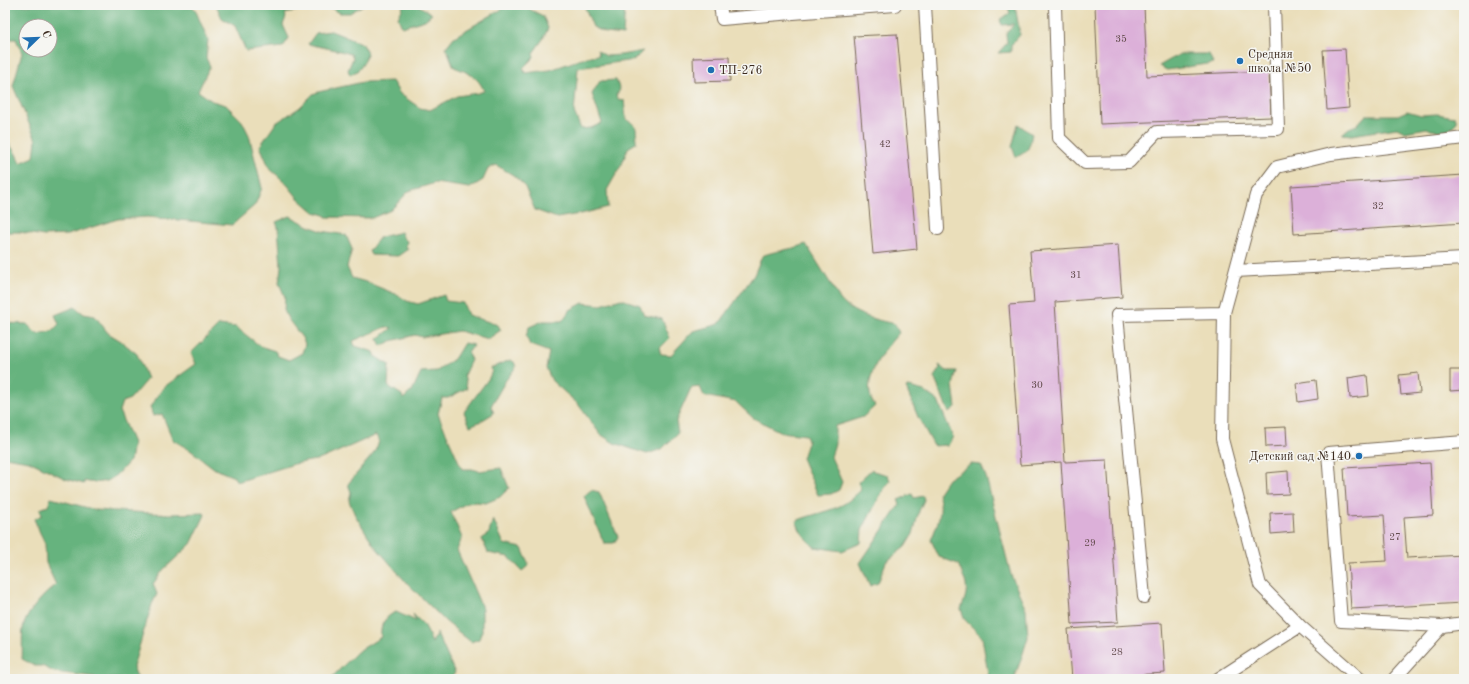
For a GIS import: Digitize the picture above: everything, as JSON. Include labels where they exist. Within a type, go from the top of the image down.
[{"type":"lane","points":[[720,5],[722,19],[818,8],[895,5]]},
{"type":"lane","points":[[925,5],[938,229]]},
{"type":"lane","points":[[1055,5],[1059,138],[1085,163],[1129,162],[1157,132],[1278,129],[1274,5]]},
{"type":"lane","points":[[1360,679],[1349,674],[1260,585],[1222,439],[1224,313],[1256,195],[1277,167],[1331,154],[1464,138]]},
{"type":"lane","points":[[1236,271],[1464,259]]},
{"type":"lane","points":[[1144,597],[1117,315],[1224,313]]},
{"type":"lane","points":[[1464,442],[1328,453],[1340,621],[1442,626],[1464,623]]},
{"type":"lane","points":[[1218,679],[1300,626]]},
{"type":"lane","points":[[1394,679],[1442,626]]},
{"type":"green space","points":[[5,5],[191,5],[195,9],[208,40],[206,58],[210,66],[198,91],[212,101],[226,105],[242,121],[249,135],[262,188],[255,205],[232,225],[147,217],[118,219],[67,235],[44,236],[20,232],[5,232],[5,137],[20,163],[34,157],[36,140],[13,86],[21,58],[58,58],[58,18],[18,18],[18,44],[16,39],[5,39]]},
{"type":"green space","points":[[216,5],[363,5],[350,13],[340,13],[331,8],[306,8],[285,14],[286,17],[283,25],[289,38],[283,47],[246,51],[235,26],[222,18]]},
{"type":"green space","points":[[402,5],[418,5],[432,14],[425,20],[402,27],[398,18],[403,7]]},
{"type":"green space","points":[[509,5],[525,5],[543,16],[548,28],[543,39],[533,53],[534,57],[523,68],[525,73],[550,70],[590,56],[599,55],[597,50],[606,56],[643,51],[634,60],[578,68],[574,112],[581,129],[591,128],[602,123],[592,94],[600,81],[616,80],[620,90],[616,95],[618,99],[624,100],[626,119],[636,128],[636,143],[628,148],[622,164],[607,190],[608,207],[557,218],[535,210],[524,185],[513,175],[496,165],[488,169],[483,180],[470,188],[435,183],[409,191],[391,210],[372,218],[326,217],[325,215],[314,212],[270,169],[260,146],[276,123],[299,108],[313,94],[318,92],[363,82],[392,81],[400,94],[420,108],[430,110],[457,96],[484,91],[476,79],[468,73],[454,67],[446,47],[454,37]]},
{"type":"green space","points":[[584,5],[625,5],[623,35],[606,33],[593,27]]},
{"type":"green space","points":[[1007,5],[1015,5],[1020,35],[1011,45],[1011,52],[998,53],[1007,43],[1006,34],[1014,24],[1002,25],[1000,20],[1010,13]]},
{"type":"green space","points":[[331,31],[363,44],[367,54],[361,67],[350,75],[348,70],[353,58],[351,54],[308,44],[316,33]]},
{"type":"green space","points":[[1180,54],[1209,54],[1213,63],[1167,70],[1159,66]]},
{"type":"green space","points":[[1407,111],[1421,115],[1437,114],[1455,117],[1457,122],[1452,127],[1444,131],[1431,130],[1427,128],[1405,132],[1397,128],[1352,135],[1342,134],[1349,128],[1357,125],[1366,115],[1398,115]]},
{"type":"green space","points":[[1018,124],[1032,134],[1026,151],[1016,157],[1012,147]]},
{"type":"green space","points":[[290,216],[322,231],[346,235],[352,249],[347,267],[352,278],[366,282],[398,295],[407,301],[418,304],[444,295],[446,301],[463,303],[468,315],[498,325],[501,330],[488,339],[459,331],[422,337],[415,335],[391,341],[381,346],[378,339],[392,328],[386,327],[353,341],[355,346],[374,352],[376,357],[389,365],[388,386],[402,395],[403,399],[412,391],[421,372],[437,371],[454,359],[464,343],[474,345],[468,353],[471,360],[464,375],[467,388],[448,398],[442,398],[438,414],[462,469],[479,471],[501,468],[509,488],[500,497],[486,503],[467,503],[451,512],[462,538],[457,550],[482,608],[482,631],[479,639],[471,642],[445,621],[405,581],[374,545],[355,515],[349,501],[351,492],[348,484],[374,453],[379,442],[376,435],[321,459],[294,464],[237,482],[234,477],[215,469],[190,450],[173,440],[162,414],[153,416],[150,407],[164,387],[196,364],[191,353],[219,325],[236,327],[260,346],[275,351],[278,356],[289,360],[302,353],[305,344],[288,319],[284,310],[285,297],[279,283],[281,266],[278,227],[276,222]]},
{"type":"green space","points":[[401,232],[407,241],[406,246],[408,249],[398,256],[371,255],[369,251],[380,237]]},
{"type":"green space","points":[[806,244],[841,301],[862,315],[895,324],[899,333],[883,353],[871,377],[870,396],[875,406],[863,417],[835,426],[835,443],[831,457],[842,482],[839,490],[831,494],[818,495],[802,458],[808,440],[806,435],[781,432],[753,418],[736,402],[704,396],[700,387],[691,388],[676,421],[678,433],[662,449],[647,454],[614,443],[600,434],[578,404],[552,381],[546,368],[549,352],[530,345],[526,336],[529,327],[543,321],[562,321],[570,310],[583,303],[601,305],[621,299],[640,305],[644,315],[662,319],[670,338],[659,349],[661,354],[671,355],[693,331],[719,324],[754,275],[762,256]]},
{"type":"green space","points":[[75,307],[84,314],[95,316],[108,333],[137,354],[147,379],[130,399],[122,402],[119,411],[133,443],[130,461],[109,480],[103,482],[84,481],[84,484],[66,479],[29,461],[5,457],[5,323],[27,324],[37,334],[52,331],[59,324],[55,315]]},
{"type":"green space","points":[[510,360],[514,362],[516,367],[506,380],[491,406],[494,413],[470,426],[464,412],[489,378],[492,371],[491,368]]},
{"type":"green space","points":[[939,365],[947,371],[957,371],[953,385],[956,407],[949,413],[934,377],[940,368]]},
{"type":"green space","points":[[909,387],[924,391],[938,401],[953,437],[947,447],[946,445],[934,446],[918,417],[906,388]]},
{"type":"green space","points":[[971,464],[981,465],[986,477],[1011,575],[1026,609],[1028,637],[1015,675],[1016,679],[990,679],[982,637],[965,620],[961,609],[966,596],[964,577],[958,564],[939,557],[931,540],[940,511],[940,500],[938,494],[948,479]]},
{"type":"green space","points":[[872,469],[873,471],[888,475],[890,481],[882,492],[862,530],[861,543],[842,551],[814,547],[801,532],[796,521],[844,504],[861,490],[858,482]]},
{"type":"green space","points":[[591,490],[599,492],[618,537],[614,543],[604,543],[584,496]]},
{"type":"green space","points":[[912,494],[914,498],[923,496],[924,500],[919,511],[913,534],[905,547],[886,562],[878,583],[870,586],[860,563],[900,504],[898,500]]},
{"type":"green space","points":[[51,498],[96,510],[169,514],[204,513],[205,515],[191,544],[163,570],[153,584],[157,594],[152,604],[133,667],[138,679],[97,679],[95,677],[54,672],[42,666],[35,666],[22,659],[23,632],[26,619],[37,603],[56,585],[46,563],[45,544],[34,519],[42,515],[40,509],[48,506]]},
{"type":"green space","points":[[493,519],[504,544],[522,548],[529,565],[522,571],[509,557],[488,553],[482,539],[489,533]]},
{"type":"green space","points":[[396,612],[416,621],[413,614],[425,626],[432,643],[437,633],[455,673],[450,679],[330,679],[357,652],[381,637],[382,625],[388,616]]},
{"type":"building","points":[[1095,5],[1144,5],[1147,76],[1269,71],[1271,117],[1100,124]]},
{"type":"building","points":[[897,34],[917,249],[873,254],[854,36]]},
{"type":"building","points":[[1345,49],[1349,108],[1327,110],[1323,50]]},
{"type":"building","name":"ТП-276","points":[[729,57],[730,81],[694,82],[693,58]]},
{"type":"building","points":[[1464,175],[1464,223],[1294,234],[1291,186]]},
{"type":"building","points":[[1118,245],[1122,297],[1055,302],[1065,462],[1107,460],[1118,622],[1072,624],[1061,462],[1020,465],[1009,305],[1034,303],[1030,251]]},
{"type":"building","points":[[1450,370],[1464,370],[1464,390],[1450,391]]},
{"type":"building","points":[[1418,373],[1420,393],[1401,395],[1399,375]]},
{"type":"building","points":[[1367,375],[1369,396],[1350,398],[1348,378]]},
{"type":"building","points":[[1316,380],[1318,399],[1298,402],[1296,383]]},
{"type":"building","points":[[1286,427],[1287,446],[1266,447],[1265,428]]},
{"type":"building","points":[[1430,463],[1433,515],[1404,517],[1407,558],[1464,555],[1464,603],[1351,609],[1348,563],[1387,561],[1384,515],[1347,517],[1344,468]]},
{"type":"building","points":[[1288,471],[1289,494],[1267,495],[1266,473]]},
{"type":"building","points":[[1293,512],[1294,532],[1271,534],[1270,513]]},
{"type":"building","points":[[1162,623],[1165,673],[1072,679],[1068,629]]},
{"type":"place","name":"Средняя школа №50","points":[[1240,61]]},
{"type":"place","name":"ТП-276","points":[[711,70]]},
{"type":"place","name":"Детский сад №140","points":[[1359,456]]}]
